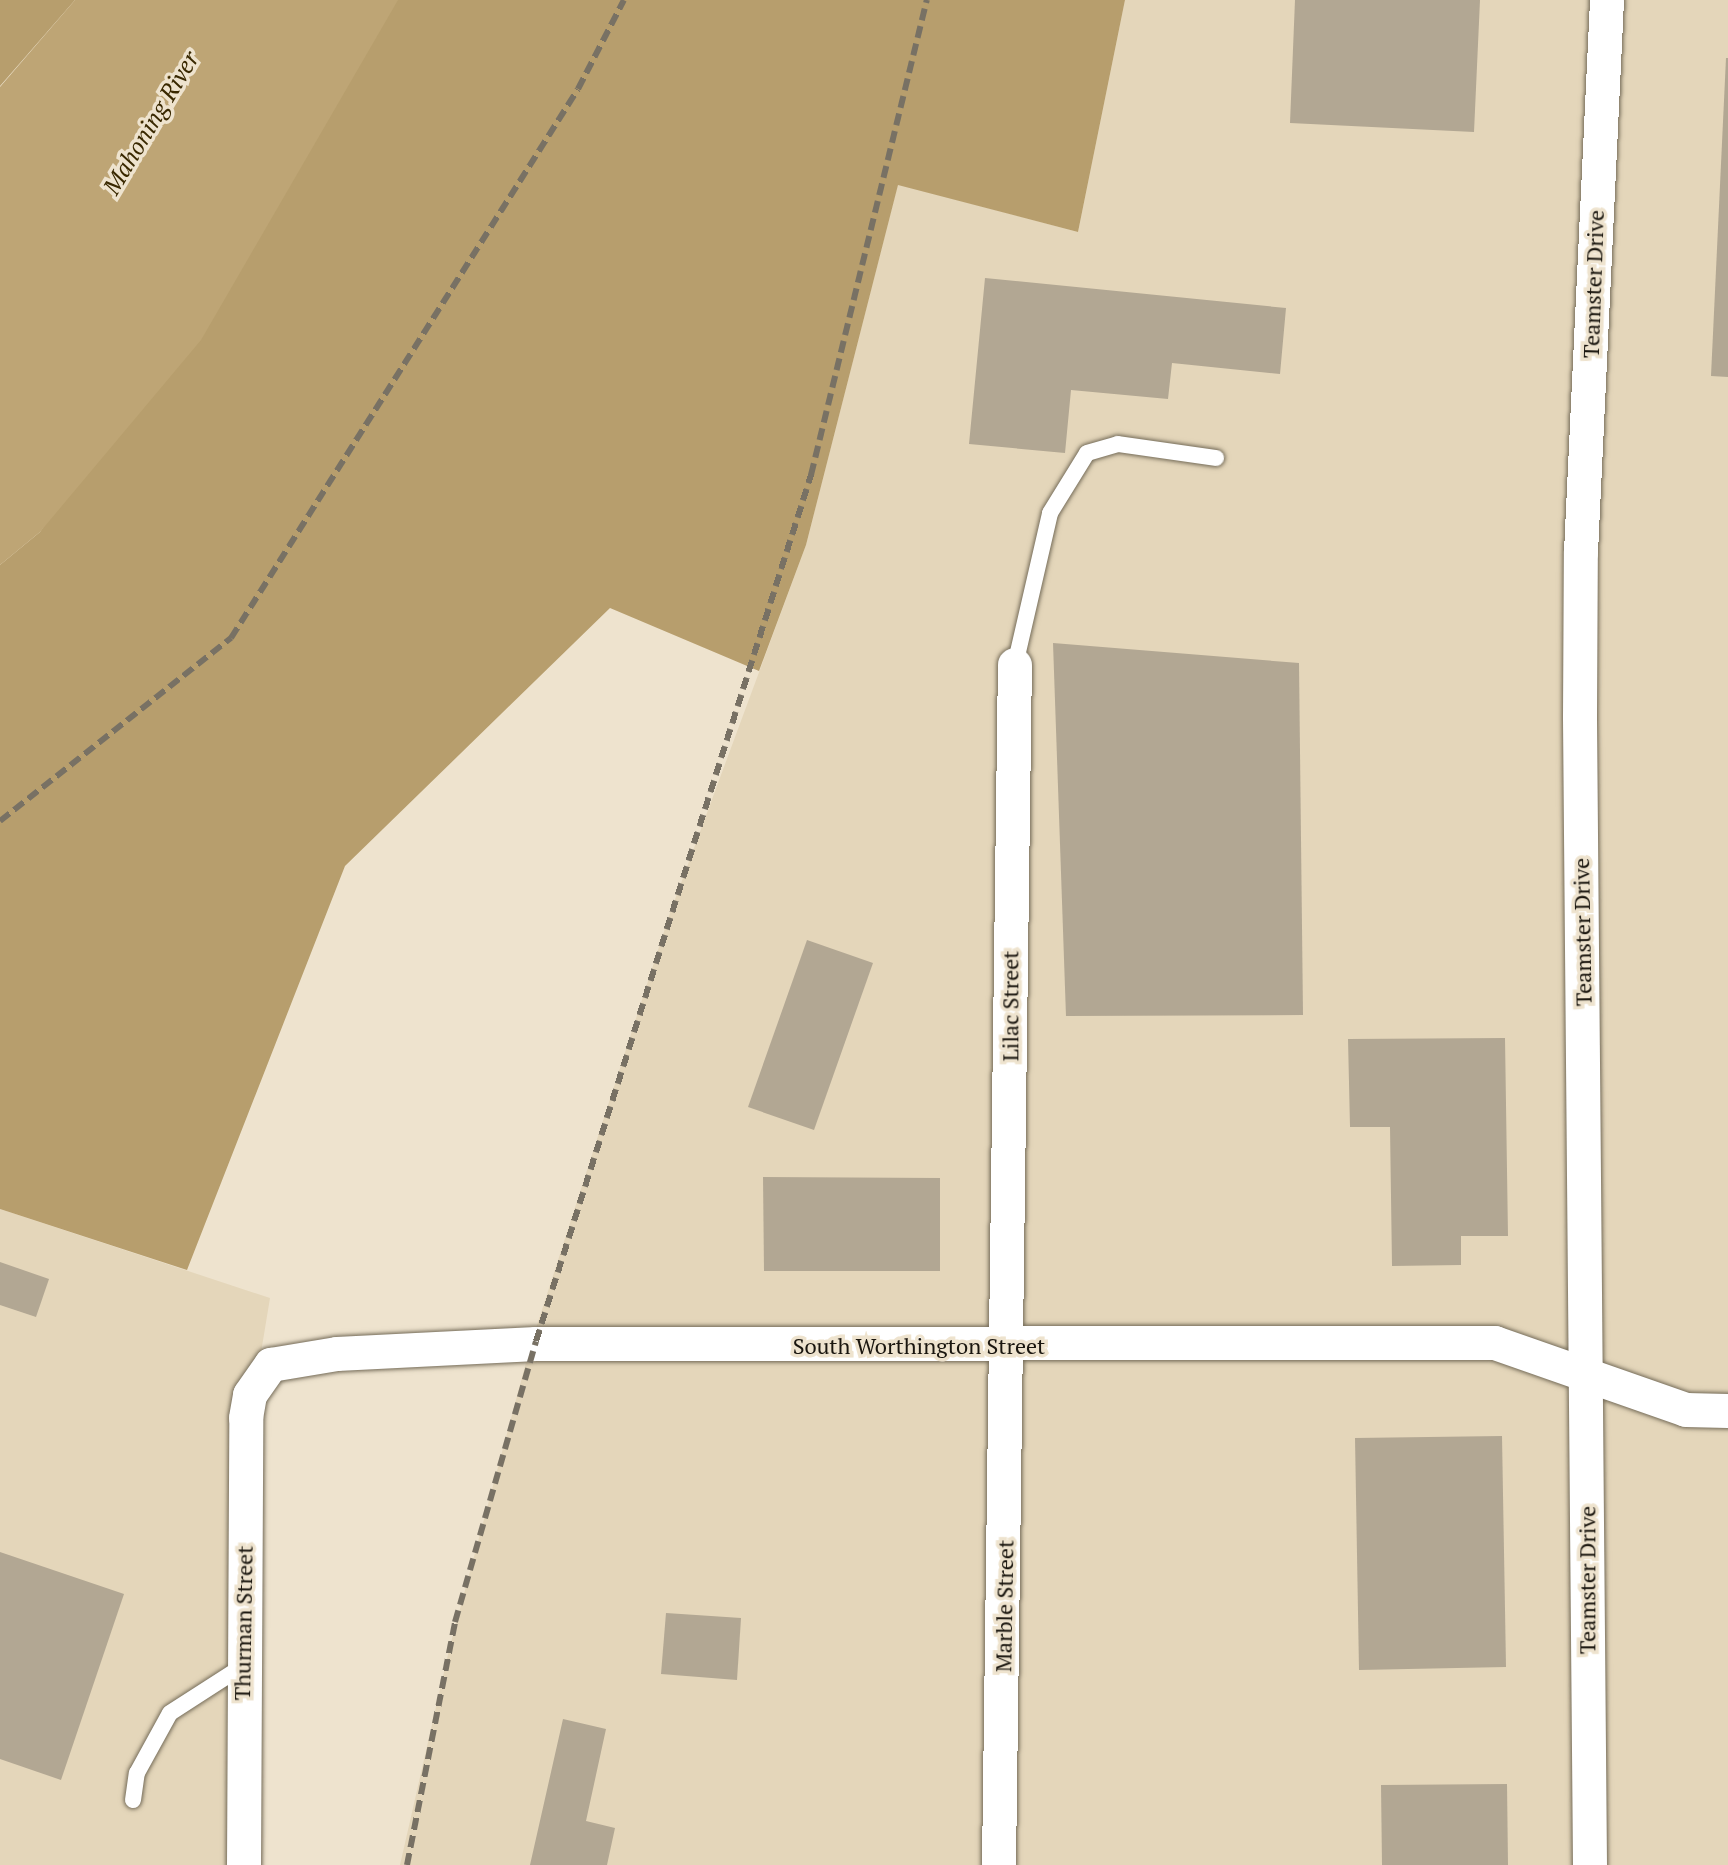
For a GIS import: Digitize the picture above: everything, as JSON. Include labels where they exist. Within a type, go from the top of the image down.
[{"type":"street","name":"Teamster Drive","points":[[1590,1865],[1581,552],[1607,0]]},
{"type":"street","name":"Lilac Street","points":[[1009,1347],[1015,665]]},
{"type":"street","name":"South Worthington Street","points":[[256,1383],[271,1365],[299,1358],[531,1344],[1009,1347],[1495,1343],[1686,1410],[1728,1411]]},
{"type":"street","name":"Marble Street","points":[[999,1865],[1009,1347]]},
{"type":"street","name":"Thurman Street","points":[[244,1865],[246,1418],[256,1383]]},
{"type":"lane","points":[[1015,665],[1050,513],[1087,453],[1118,444],[1216,458]]},
{"type":"lane","points":[[133,1800],[137,1773],[170,1713],[243,1666]]},
{"type":"shaded area","points":[[0,0],[75,0],[0,86]]},
{"type":"shaded area","points":[[392,0],[1125,0],[1078,232],[898,185],[806,545],[759,671],[610,608],[345,866],[187,1270],[0,1209],[0,565],[40,532]]},
{"type":"shaded area","points":[[1125,0],[1728,0],[1728,1865],[400,1865],[449,1650],[531,1344],[670,913],[806,545],[898,184],[1078,232]]},
{"type":"shaded area","points":[[0,1209],[270,1298],[256,1383],[244,1865],[0,1865]]},
{"type":"water","name":"Mahoning River","points":[[75,0],[398,0],[201,340],[40,532],[0,565],[0,87]]},
{"type":"building","points":[[1295,0],[1480,0],[1474,132],[1290,123]]},
{"type":"building","points":[[1728,58],[1728,377],[1711,376]]},
{"type":"building","points":[[985,278],[1286,308],[1280,374],[1172,363],[1168,399],[1071,390],[1065,453],[969,444]]},
{"type":"building","points":[[1053,643],[1299,663],[1303,1015],[1066,1016]]},
{"type":"building","points":[[807,940],[873,963],[814,1130],[748,1107]]},
{"type":"building","points":[[1505,1038],[1508,1236],[1461,1236],[1461,1265],[1392,1266],[1390,1127],[1350,1127],[1348,1039]]},
{"type":"building","points":[[763,1177],[940,1178],[940,1271],[764,1271]]},
{"type":"building","points":[[0,1262],[49,1279],[36,1317],[0,1305]]},
{"type":"building","points":[[1502,1436],[1506,1667],[1359,1670],[1355,1438]]},
{"type":"building","points":[[0,1552],[124,1594],[61,1780],[0,1759]]},
{"type":"building","points":[[666,1613],[741,1618],[737,1680],[661,1674]]},
{"type":"building","points":[[563,1719],[606,1729],[586,1821],[615,1828],[607,1865],[530,1865]]},
{"type":"building","points":[[1507,1784],[1508,1865],[1382,1865],[1381,1785]]},
{"type":"railway","points":[[0,821],[231,638],[578,89],[624,0]]},
{"type":"railway","points":[[407,1865],[455,1622],[536,1341],[811,475],[927,0]]}]
